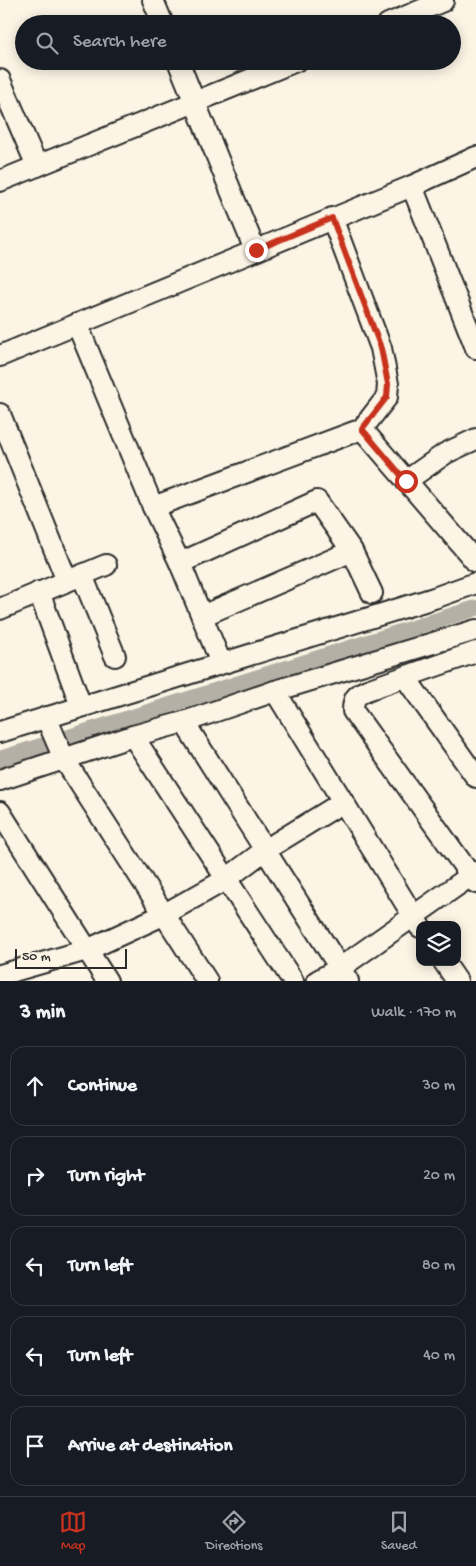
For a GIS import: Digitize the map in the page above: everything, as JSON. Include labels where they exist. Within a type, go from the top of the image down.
[{"type":"street","points":[[153,0],[159,15]]},
{"type":"street","points":[[410,15],[442,0]]},
{"type":"street","points":[[182,70],[256,250]]},
{"type":"street","points":[[0,182],[274,70]]},
{"type":"street","points":[[0,80],[37,166]]},
{"type":"street","points":[[0,356],[412,186],[476,157]]},
{"type":"street","points":[[412,186],[476,348]]},
{"type":"street","points":[[153,507],[362,429],[387,397],[388,384],[381,348],[332,218]]},
{"type":"street","points":[[77,324],[153,507],[180,563],[221,663]]},
{"type":"street","points":[[0,414],[74,578],[115,656]]},
{"type":"street","points":[[362,429],[476,562]]},
{"type":"street","points":[[406,481],[446,453],[476,439]]},
{"type":"street","points":[[180,563],[317,501],[352,551],[372,593]]},
{"type":"street","points":[[202,616],[352,551]]},
{"type":"street","points":[[0,609],[106,565]]},
{"type":"street","points":[[0,732],[48,722],[81,706],[434,598],[476,583]]},
{"type":"street","points":[[39,592],[81,706]]},
{"type":"street","points":[[0,780],[62,755],[184,722],[275,690],[476,630]]},
{"type":"street","points":[[417,921],[474,877],[353,711],[353,700],[358,694],[476,652]]},
{"type":"street","points":[[405,677],[476,778]]},
{"type":"street","points":[[275,690],[416,922],[344,974],[317,981]]},
{"type":"street","points":[[48,722],[62,755],[207,981]]},
{"type":"street","points":[[184,722],[344,974]]},
{"type":"street","points":[[133,736],[225,880],[293,981]]},
{"type":"street","points":[[0,975],[87,950],[164,915],[225,880],[265,850],[343,802]]},
{"type":"street","points":[[0,812],[107,981]]},
{"type":"street","points":[[447,966],[457,981]]},
{"type":"waterway","points":[[0,759],[476,608]]},
{"type":"route","points":[[256,250],[332,218],[381,348],[388,384],[387,397],[362,429],[406,481]]}]
